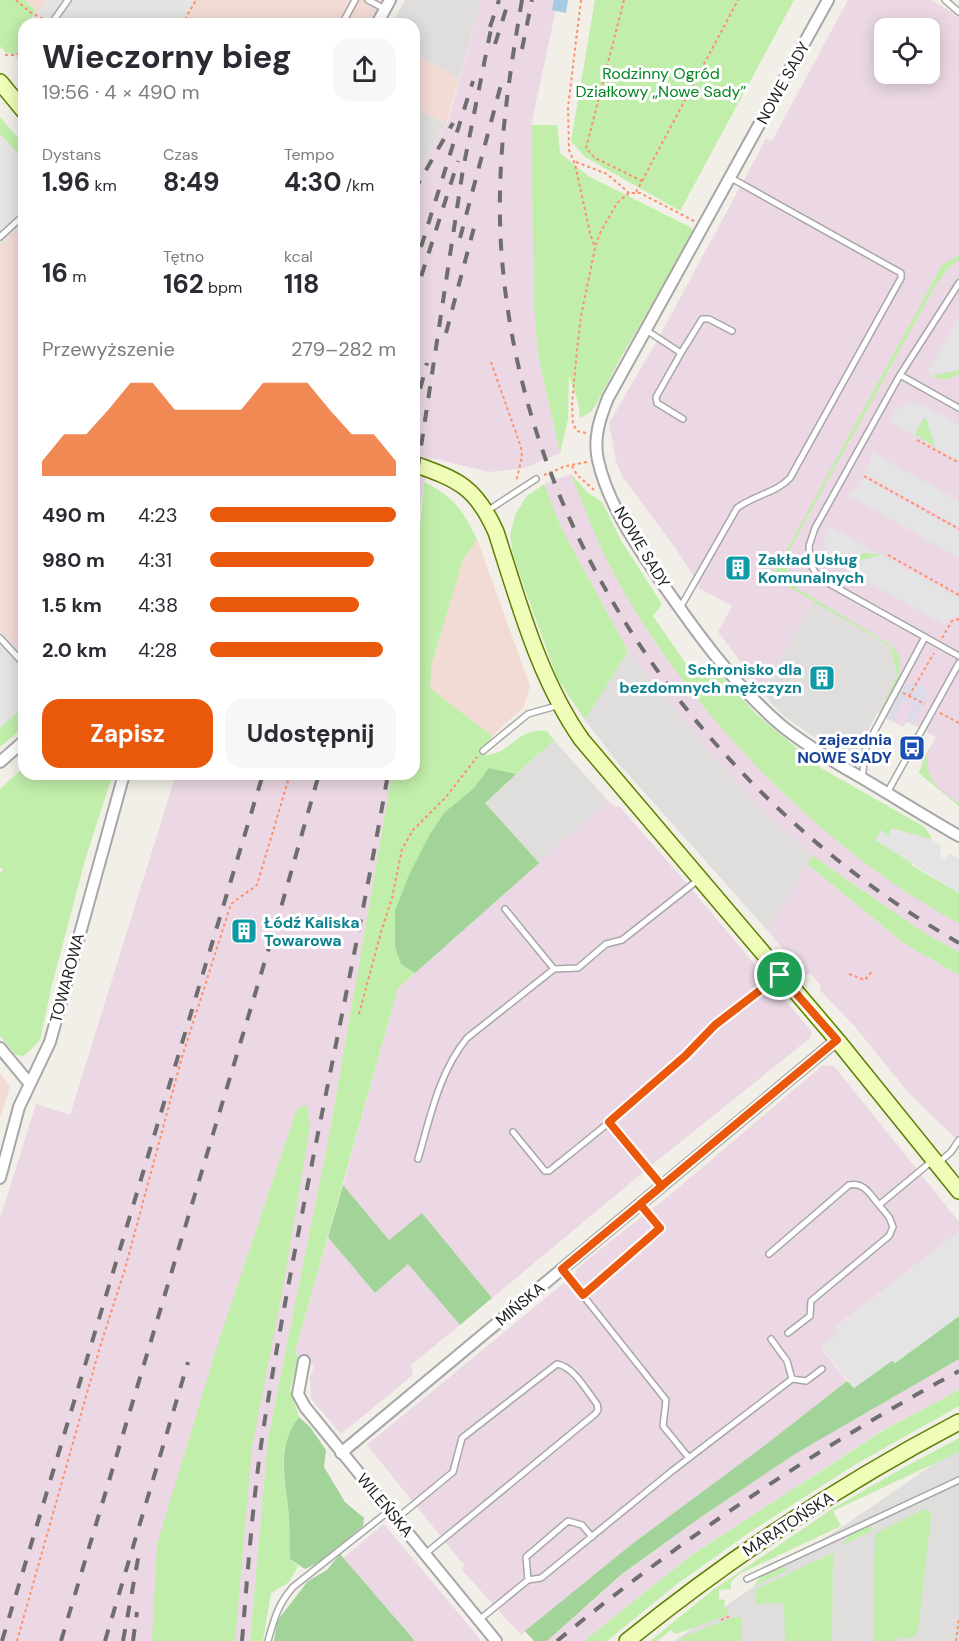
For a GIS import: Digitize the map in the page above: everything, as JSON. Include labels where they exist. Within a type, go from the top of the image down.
[{"type":"street","name":"NOWE SADY","points":[[828,0],[608,398],[597,433],[598,459],[624,525],[639,549],[680,608],[734,677],[760,705],[811,747],[959,836]]},
{"type":"street","points":[[379,18],[387,5]]},
{"type":"street","points":[[0,82],[18,104]]},
{"type":"street","points":[[420,466],[458,483],[474,495],[486,511],[496,532],[542,666],[560,705],[577,734],[837,1040],[959,1191]]},
{"type":"street","points":[[0,762],[18,746]]},
{"type":"street","name":"TOWAROWA","points":[[0,1178],[16,1116],[50,1042],[122,780]]},
{"type":"street","name":"MIŃSKA","points":[[341,1453],[837,1040]]},
{"type":"street","points":[[0,1048],[30,1084]]},
{"type":"street","name":"WILEŃSKA","points":[[304,1361],[297,1394],[305,1407],[496,1641]]},
{"type":"street","name":"MARATOŃSKA","points":[[627,1641],[778,1528],[858,1478],[959,1422]]},
{"type":"lane","points":[[55,18],[68,0]]},
{"type":"lane","points":[[345,18],[355,0]]},
{"type":"lane","points":[[368,0],[387,5]]},
{"type":"lane","points":[[945,0],[959,12]]},
{"type":"lane","points":[[680,608],[738,508],[748,500],[782,487],[790,478],[901,278],[901,273],[731,178]]},
{"type":"lane","points":[[0,237],[18,220]]},
{"type":"lane","points":[[959,283],[900,375],[815,528],[808,554],[815,572],[830,584],[959,656]]},
{"type":"lane","points":[[683,419],[657,403],[656,397],[702,319],[709,319],[732,331]]},
{"type":"lane","points":[[646,330],[681,353]]},
{"type":"lane","points":[[900,375],[959,408]]},
{"type":"lane","points":[[486,511],[536,479]]},
{"type":"lane","points":[[862,779],[866,747],[926,637]]},
{"type":"lane","points":[[0,638],[18,658]]},
{"type":"lane","points":[[887,793],[959,663]]},
{"type":"lane","points":[[483,751],[528,714],[560,705]]},
{"type":"lane","points":[[418,1159],[441,1082],[457,1050],[467,1038],[554,969],[578,968],[606,945],[622,940],[700,879]]},
{"type":"lane","points":[[505,909],[554,969]]},
{"type":"lane","points":[[513,1132],[545,1171],[549,1171],[685,1056],[715,1025],[780,975]]},
{"type":"lane","points":[[609,1122],[662,1186]]},
{"type":"lane","points":[[879,1205],[951,1152],[959,1140]]},
{"type":"lane","points":[[769,1254],[849,1185],[863,1186],[889,1217],[893,1227],[889,1236],[811,1302],[810,1316],[788,1333]]},
{"type":"lane","points":[[583,1295],[660,1228],[640,1204]]},
{"type":"lane","points":[[562,1269],[666,1400],[663,1426],[689,1458]]},
{"type":"lane","points":[[771,1339],[787,1361],[792,1379]]},
{"type":"lane","points":[[268,1641],[275,1612],[282,1599],[293,1587],[453,1472],[462,1438],[556,1364],[565,1365],[597,1404],[598,1410],[425,1554]]},
{"type":"lane","points":[[479,1620],[528,1580],[541,1578],[689,1458],[792,1379],[806,1381],[822,1369]]},
{"type":"lane","points":[[747,1579],[959,1480]]},
{"type":"lane","points":[[528,1580],[526,1557],[568,1521],[582,1525],[592,1537]]},
{"type":"path","points":[[16,0],[40,18]]},
{"type":"path","points":[[186,18],[196,0]]},
{"type":"path","points":[[581,0],[568,107],[569,150],[574,161],[595,248]]},
{"type":"path","points":[[624,0],[586,148],[595,158],[642,181]]},
{"type":"path","points":[[636,192],[738,0]]},
{"type":"path","points":[[5,54],[18,53]]},
{"type":"path","points":[[574,161],[607,174],[629,193]]},
{"type":"path","points":[[597,433],[577,431],[573,424],[572,404],[581,316],[599,235],[617,203],[629,193],[636,192],[705,226]]},
{"type":"path","points":[[491,362],[521,447],[522,457],[513,493]]},
{"type":"path","points":[[917,440],[959,463]]},
{"type":"path","points":[[536,479],[550,472],[572,466],[577,475],[593,490],[613,500]]},
{"type":"path","points":[[864,476],[959,529]]},
{"type":"path","points":[[888,555],[959,595]]},
{"type":"path","points":[[909,696],[952,621],[959,619]]},
{"type":"path","points":[[899,701],[903,693],[959,723]]},
{"type":"path","points":[[359,1014],[392,898],[402,849],[413,830],[446,797],[463,772],[483,751]]},
{"type":"path","points":[[17,1641],[100,1347],[125,1269],[182,1057],[231,904],[257,885],[288,780]]},
{"type":"path","points":[[849,974],[865,980],[872,971]]},
{"type":"path","points":[[721,1620],[730,1616]]},
{"type":"path","points":[[956,1641],[959,1618]]},
{"type":"shaded area","points":[[25,0],[384,0],[374,18],[21,18],[32,6]]},
{"type":"shaded area","points":[[49,0],[194,0],[184,18],[31,18]]},
{"type":"shaded area","points":[[405,0],[481,0],[459,79],[420,57],[420,18],[395,18]]},
{"type":"shaded area","points":[[481,0],[558,0],[531,125],[534,303],[538,355],[560,453],[525,468],[489,472],[432,458],[424,482],[420,508],[420,168],[448,122]]},
{"type":"shaded area","points":[[848,0],[931,0],[959,16],[959,806],[919,773],[923,759],[936,737],[907,721],[903,727],[877,713],[897,676],[891,647],[812,602],[763,691],[718,632],[732,606],[699,588],[700,586],[676,549],[622,476],[616,461],[609,423],[658,339],[766,139],[772,141]]},
{"type":"shaded area","points":[[18,21],[18,60],[1,40]]},
{"type":"shaded area","points":[[420,57],[459,79],[446,124],[420,109]]},
{"type":"shaded area","points":[[420,109],[446,124],[420,168]]},
{"type":"shaded area","points":[[0,119],[18,141],[18,730],[0,746]]},
{"type":"shaded area","points":[[0,134],[18,154],[18,228],[0,245]]},
{"type":"shaded area","points":[[959,317],[959,370],[930,376],[929,370]]},
{"type":"shaded area","points":[[907,403],[922,405],[959,425],[959,460],[935,447],[926,418],[923,419],[915,436],[889,421],[897,409]]},
{"type":"shaded area","points":[[872,452],[959,501],[959,527],[864,474],[871,461],[871,458],[868,459]]},
{"type":"shaded area","points":[[571,474],[612,570],[656,644],[711,715],[774,784],[843,845],[897,885],[959,923],[959,952],[923,932],[813,856],[764,813],[700,740],[628,651],[561,527],[544,484]]},
{"type":"shaded area","points":[[862,477],[959,531],[959,558],[848,495],[852,488],[852,491],[855,490]]},
{"type":"shaded area","points":[[830,526],[879,554],[863,553],[853,559],[854,562],[882,555],[959,598],[959,615],[950,618],[945,625],[834,563],[827,556],[824,546]]},
{"type":"shaded area","points":[[477,539],[530,686],[524,707],[492,736],[430,688],[432,663],[463,560]]},
{"type":"shaded area","points":[[812,602],[891,647],[897,676],[851,762],[785,717],[763,692]]},
{"type":"shaded area","points":[[0,629],[18,649],[18,712],[0,728]]},
{"type":"shaded area","points":[[628,651],[700,740],[764,813],[813,856],[768,931],[619,764],[585,720]]},
{"type":"shaded area","points":[[914,682],[923,686],[928,695],[913,725],[906,721],[914,705],[904,699],[892,721],[886,718],[905,686]]},
{"type":"shaded area","points":[[554,740],[608,801],[539,863],[485,803]]},
{"type":"shaded area","points":[[174,780],[391,780],[328,1142],[268,1438],[250,1641],[0,1641],[0,1219],[36,1104],[70,1115]]},
{"type":"shaded area","points":[[608,801],[615,807],[619,806],[812,1032],[810,1038],[492,1298],[422,1213],[389,1240],[343,1185],[398,988]]},
{"type":"shaded area","points":[[891,828],[931,839],[941,846],[940,857],[944,860],[949,853],[959,859],[959,893],[875,840],[881,830],[888,837]]},
{"type":"shaded area","points":[[807,864],[905,944],[959,975],[959,1142],[908,1092],[856,1028],[821,991],[820,984],[811,974],[805,975],[768,931]]},
{"type":"shaded area","points":[[823,1065],[834,1066],[959,1222],[959,1232],[836,1326],[839,1332],[821,1348],[847,1381],[632,1544],[521,1635],[462,1570],[464,1565],[367,1445]]},
{"type":"shaded area","points":[[0,1073],[10,1086],[0,1118]]},
{"type":"shaded area","points":[[959,1232],[959,1316],[895,1363],[892,1361],[854,1388],[821,1347],[839,1332],[835,1327]]},
{"type":"shaded area","points":[[328,1237],[375,1292],[408,1264],[460,1325],[411,1365],[413,1375],[341,1434],[311,1399],[310,1378],[314,1366],[304,1361],[295,1352]]},
{"type":"shaded area","points":[[959,1359],[959,1390],[883,1430],[693,1554],[584,1641],[547,1641],[623,1574],[704,1515],[795,1454]]},
{"type":"shaded area","points":[[959,1447],[959,1641],[674,1641]]},
{"type":"shaded area","points":[[384,1524],[480,1639],[478,1641],[415,1641],[343,1558]]},
{"type":"green space","points":[[0,0],[25,0],[35,10],[32,18],[18,18],[18,52],[16,54],[6,53],[0,46]]},
{"type":"green space","name":"Rodzinny Ogród Działkowy „Nowe Sady”","points":[[595,0],[794,0],[680,211],[585,157],[571,141]]},
{"type":"green space","points":[[0,117],[18,138],[18,154],[0,134]]},
{"type":"green space","points":[[531,125],[557,125],[560,153],[588,176],[692,228],[693,233],[598,401],[591,412],[580,418],[578,402],[569,376],[568,419],[560,453],[538,355],[534,303]]},
{"type":"green space","points":[[959,255],[959,260],[937,283],[791,547],[788,558],[789,574],[798,589],[891,645],[897,653],[900,671],[878,714],[897,676],[891,647],[772,577],[942,265]]},
{"type":"green space","points":[[959,370],[959,374],[949,379],[930,376]]},
{"type":"green space","points":[[926,418],[935,447],[915,434],[923,419]]},
{"type":"green space","points":[[571,474],[587,492],[602,502],[622,542],[662,604],[653,616],[693,674],[709,662],[757,715],[821,768],[923,826],[931,839],[919,837],[911,865],[959,893],[959,923],[908,893],[858,857],[808,816],[761,771],[717,723],[641,621],[606,559]]},
{"type":"green space","points":[[424,482],[443,493],[456,505],[477,539],[463,560],[432,663],[430,688],[492,736],[485,756],[500,752],[523,735],[533,731],[547,731],[554,740],[485,803],[539,863],[398,988],[295,1352],[299,1358],[290,1389],[299,1417],[287,1440],[284,1453],[284,1478],[289,1517],[290,1559],[298,1566],[289,1582],[271,1593],[263,1641],[250,1641],[268,1438],[328,1142],[391,780],[420,780],[420,528]]},
{"type":"green space","points":[[544,484],[561,527],[628,651],[585,720],[557,678],[513,556],[510,534],[516,513],[527,496]]},
{"type":"green space","points":[[864,553],[882,555],[854,562],[853,559]]},
{"type":"green space","points":[[18,712],[18,732],[0,747],[0,728]]},
{"type":"green space","points":[[931,745],[928,764],[932,780],[943,792],[959,803],[959,806],[919,773]]},
{"type":"green space","points":[[489,768],[516,774],[485,803],[539,863],[415,973],[401,964],[395,947],[395,911],[409,875],[430,834],[445,812],[474,788]]},
{"type":"green space","points":[[18,772],[18,780],[111,780],[85,860],[40,1040],[24,1056],[16,1055],[0,1036],[0,873],[3,870],[0,867],[0,789]]},
{"type":"green space","points":[[813,856],[923,932],[959,952],[959,975],[905,944],[807,864]]},
{"type":"green space","points":[[307,1105],[310,1127],[282,1293],[252,1447],[235,1641],[152,1641],[157,1544],[220,1337],[297,1109]]},
{"type":"green space","points":[[343,1185],[389,1240],[422,1213],[492,1298],[460,1325],[408,1264],[375,1293],[328,1237]]},
{"type":"green space","points":[[959,1316],[959,1359],[795,1454],[704,1515],[622,1574],[547,1641],[534,1641],[525,1631],[632,1544],[847,1381],[854,1388],[892,1360],[895,1363]]},
{"type":"green space","points":[[959,1390],[959,1406],[856,1464],[753,1530],[677,1584],[607,1641],[584,1641],[693,1554],[884,1430]]},
{"type":"green space","points":[[299,1417],[310,1427],[326,1450],[324,1467],[345,1502],[364,1518],[363,1526],[318,1563],[305,1569],[290,1559],[284,1465],[287,1440]]},
{"type":"green space","points":[[959,1438],[959,1452],[833,1511],[841,1526],[739,1574],[731,1582],[731,1589],[719,1590],[719,1599],[725,1600],[724,1608],[728,1608],[728,1615],[676,1634],[671,1630],[657,1641],[650,1641],[713,1590],[832,1509]]},
{"type":"green space","points":[[925,1509],[930,1512],[931,1517],[918,1631],[912,1638],[898,1637],[897,1641],[873,1641],[875,1534]]},
{"type":"green space","points":[[871,1525],[871,1531],[843,1545],[849,1535]]},
{"type":"green space","points":[[833,1553],[832,1641],[785,1641],[784,1603],[755,1604],[756,1589]]},
{"type":"green space","points":[[340,1554],[415,1641],[274,1641],[277,1621],[308,1581],[327,1570]]},
{"type":"green space","points":[[783,1566],[788,1570],[753,1586],[762,1576]]},
{"type":"green space","points":[[741,1617],[742,1641],[682,1641],[680,1638],[731,1618]]},
{"type":"water","points":[[554,0],[568,0],[566,13],[552,10]]},
{"type":"railway","points":[[490,27],[499,0]]},
{"type":"railway","points":[[495,44],[509,0]]},
{"type":"railway","points":[[522,0],[512,61],[502,153],[501,245],[516,353],[545,457],[588,557],[643,650],[709,736],[784,814],[868,884],[959,943]]},
{"type":"railway","points":[[522,49],[532,0]]},
{"type":"railway","points":[[420,453],[463,169],[493,19]]},
{"type":"railway","points":[[421,247],[473,81]]},
{"type":"railway","points":[[460,238],[502,81]]},
{"type":"railway","points":[[420,181],[453,123]]},
{"type":"railway","points":[[420,280],[458,161]]},
{"type":"railway","points":[[446,333],[476,220]]},
{"type":"railway","points":[[420,389],[427,363]]},
{"type":"railway","points":[[2,1641],[261,780]]},
{"type":"railway","points":[[61,1641],[317,780]]},
{"type":"railway","points":[[242,1641],[264,1425],[293,1262],[387,780]]},
{"type":"railway","points":[[105,1641],[188,1362]]},
{"type":"railway","points":[[557,1641],[653,1566],[752,1496],[854,1431],[959,1371]]},
{"type":"railway","points":[[123,1641],[140,1548]]},
{"type":"railway","points":[[133,1641],[137,1612]]},
{"type":"place","name":"Zakład Usług Komunalnych","points":[[738,568]]},
{"type":"place","name":"Schronisko dla bezdomnych mężczyzn","points":[[822,678]]},
{"type":"place","name":"zajezdnia NOWE SADY","points":[[912,748]]},
{"type":"place","name":"Łódź Kaliska Towarowa","points":[[244,931]]},
{"type":"route","points":[[780,975],[715,1025],[685,1056],[609,1122],[662,1186],[562,1269],[583,1295],[660,1228],[640,1204],[837,1040],[780,975]]}]
